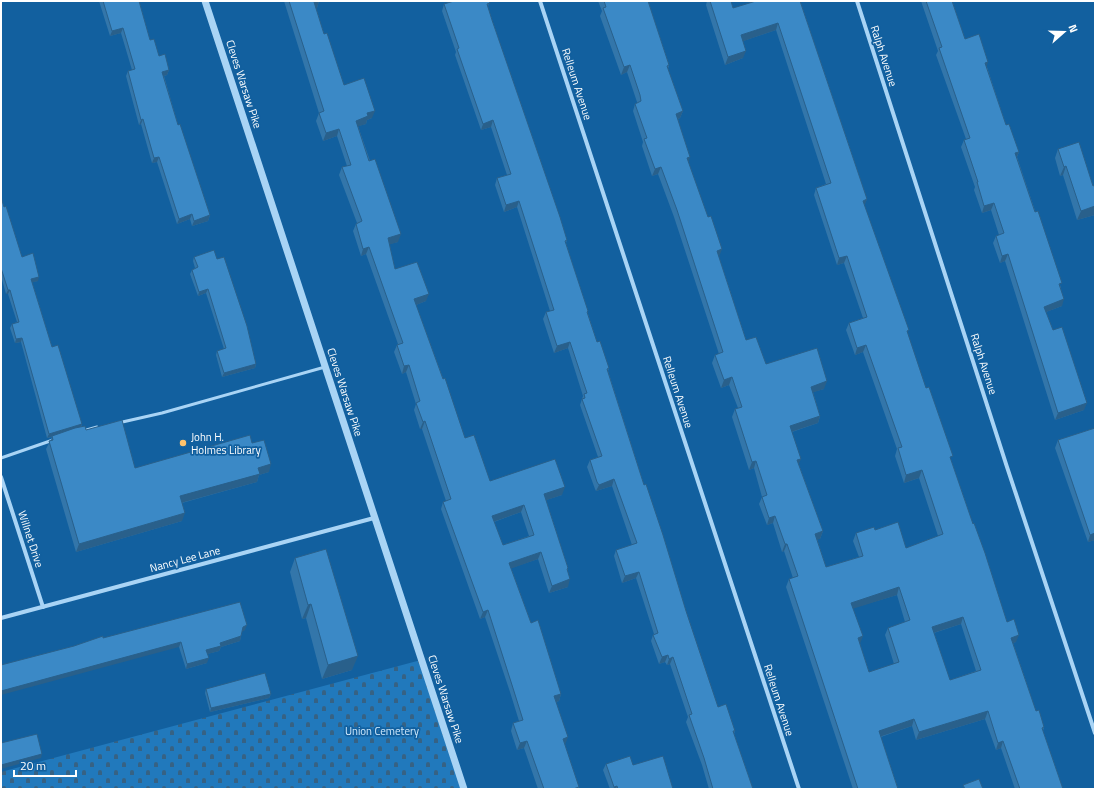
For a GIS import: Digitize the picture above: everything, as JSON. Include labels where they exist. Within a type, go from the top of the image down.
[{"type":"street","name":"Cleves Warsaw Pike","points":[[205,1],[464,789]]},
{"type":"street","name":"Relleum Avenue","points":[[540,1],[799,789]]},
{"type":"street","name":"Ralph Avenue","points":[[857,1],[1009,474],[1095,733]]},
{"type":"street","name":"Willnet Drive","points":[[1,477],[43,606]]},
{"type":"street","name":"Nancy Lee Lane","points":[[1,618],[374,518]]},
{"type":"lane","points":[[116,423],[162,413],[325,367]]},
{"type":"lane","points":[[78,432],[101,427]]},
{"type":"lane","points":[[1,458],[57,438]]},
{"type":"green space","name":"Union Cemetery","points":[[421,660],[464,789],[1,789],[1,772]]},
{"type":"building","points":[[103,1],[139,1],[150,40],[154,39],[159,56],[165,54],[169,70],[162,72],[178,125],[180,124],[210,215],[194,221],[192,214],[179,219],[159,157],[154,158],[143,119],[141,120],[128,71],[135,69],[123,28],[112,31]]},
{"type":"building","points":[[289,1],[317,1],[314,2],[324,34],[327,33],[344,85],[364,78],[375,111],[367,113],[368,116],[356,121],[369,161],[375,159],[401,234],[388,238],[395,269],[417,262],[429,294],[414,299],[443,379],[445,378],[465,438],[474,435],[490,481],[555,459],[565,487],[544,494],[568,568],[570,579],[552,586],[541,552],[509,563],[531,623],[538,620],[561,694],[554,696],[568,737],[563,739],[579,787],[573,789],[544,789],[527,741],[520,743],[513,723],[523,720],[512,685],[488,610],[483,612],[443,502],[451,499],[425,421],[423,422],[416,403],[420,401],[409,365],[404,366],[397,345],[403,343],[369,247],[363,249],[356,224],[362,221],[342,167],[351,165],[339,129],[326,133],[319,113],[324,111]],"holes":[[[524,505],[534,535],[503,545],[492,516]]]},
{"type":"building","points":[[454,1],[489,1],[490,3],[487,4],[492,20],[560,217],[567,240],[565,241],[588,311],[587,312],[597,342],[600,341],[609,368],[607,369],[644,485],[646,484],[718,707],[726,704],[735,731],[733,731],[753,789],[713,789],[689,715],[692,714],[673,657],[669,659],[668,655],[662,657],[653,635],[658,633],[639,572],[625,576],[616,550],[637,543],[614,479],[599,485],[597,482],[590,460],[602,456],[582,399],[585,398],[584,394],[587,393],[570,342],[557,346],[546,312],[554,310],[519,201],[506,205],[497,178],[511,174],[493,120],[483,124],[457,49],[459,48],[444,4]]},
{"type":"building","points":[[604,1],[648,1],[669,65],[667,66],[683,111],[676,114],[690,157],[687,158],[708,217],[711,216],[722,249],[717,251],[746,340],[756,337],[766,364],[817,348],[827,381],[811,387],[820,416],[790,426],[801,459],[797,460],[823,531],[815,534],[826,567],[863,556],[856,533],[874,527],[875,530],[898,522],[906,548],[943,534],[922,470],[906,475],[898,448],[902,447],[866,345],[857,348],[849,323],[867,317],[847,256],[839,258],[816,188],[831,183],[778,23],[741,35],[746,51],[728,57],[710,1],[731,1],[733,8],[756,1],[800,1],[867,199],[863,201],[909,330],[907,331],[926,388],[929,387],[953,456],[950,457],[973,524],[974,523],[985,553],[1007,622],[1014,619],[1019,635],[1011,638],[1036,711],[1039,710],[1044,727],[1042,728],[1063,789],[1020,789],[1003,741],[998,743],[988,711],[919,732],[914,719],[879,731],[898,789],[858,789],[789,579],[798,576],[775,516],[769,518],[762,497],[767,495],[756,461],[752,462],[735,409],[742,407],[732,377],[724,380],[715,355],[723,352],[677,210],[661,167],[655,169],[644,139],[647,138],[635,104],[641,101],[640,95],[630,65],[624,67],[603,8],[606,7]],"holes":[[[899,587],[910,620],[888,628],[899,662],[869,672],[858,638],[863,636],[851,603]],[[963,617],[981,670],[950,680],[932,627]]]},
{"type":"building","points":[[926,1],[952,1],[965,39],[979,34],[988,62],[985,63],[1006,125],[1009,124],[1019,152],[1015,153],[1035,212],[1038,211],[1062,283],[1059,284],[1064,299],[1044,307],[1053,330],[1062,327],[1087,403],[1058,413],[1008,254],[1002,256],[996,236],[1004,233],[994,203],[984,206],[978,182],[964,140],[970,138],[939,48],[942,47]]},
{"type":"building","points":[[1079,142],[1093,186],[1095,185],[1095,206],[1081,211],[1066,166],[1064,167],[1058,149]]},
{"type":"building","points":[[1,197],[4,207],[6,206],[22,257],[33,253],[39,277],[31,279],[52,347],[58,345],[82,424],[49,434],[22,338],[16,339],[12,324],[19,322],[10,290],[8,290],[1,268]]},
{"type":"building","points":[[214,250],[217,259],[224,257],[247,326],[256,364],[224,373],[217,351],[226,348],[208,289],[199,292],[192,270],[198,267],[194,257]]},
{"type":"building","points":[[122,420],[135,468],[250,435],[252,443],[264,440],[271,464],[258,468],[260,474],[180,496],[185,513],[79,544],[49,441],[53,440],[52,436],[75,428],[85,426],[86,430]]},
{"type":"building","points":[[1095,428],[1095,533],[1090,535],[1058,440]]},
{"type":"building","points":[[326,549],[358,656],[328,665],[311,604],[308,605],[295,558]]},
{"type":"building","points":[[240,602],[247,625],[243,627],[241,636],[220,643],[221,646],[206,650],[209,658],[187,664],[181,642],[1,691],[1,665],[74,646],[103,636],[103,638]]},
{"type":"building","points":[[265,673],[271,694],[211,708],[206,689]]},
{"type":"building","points":[[37,734],[42,754],[1,765],[1,743]]},
{"type":"building","points":[[630,756],[633,765],[663,756],[673,789],[618,789],[617,786],[614,787],[606,764]]},
{"type":"building","points":[[979,779],[983,789],[965,789],[963,785]]},
{"type":"place","name":"John H. Holmes Library","points":[[183,443]]}]
